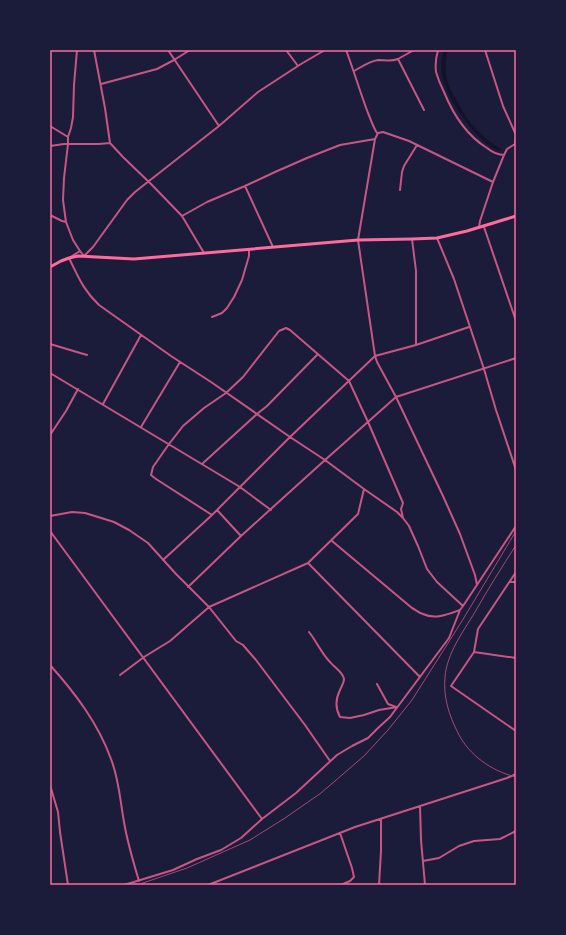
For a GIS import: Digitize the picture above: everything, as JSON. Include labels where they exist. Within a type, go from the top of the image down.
[{"type":"main road","points":[[50,267],[69,258],[84,256],[134,259],[358,240],[437,238],[484,227],[516,216]]},
{"type":"street","points":[[76,50],[73,117],[72,128],[68,137],[63,200],[66,222],[73,240],[84,256],[100,238],[127,200],[148,181],[219,126],[258,92],[325,50]]},
{"type":"street","points":[[94,50],[110,142],[182,216],[204,253]]},
{"type":"street","points":[[168,50],[219,126]]},
{"type":"street","points":[[101,84],[157,69],[190,50]]},
{"type":"street","points":[[286,50],[298,66]]},
{"type":"street","points":[[346,50],[374,128],[378,133]]},
{"type":"street","points":[[354,71],[378,60],[389,61],[398,59],[414,50]]},
{"type":"street","points":[[438,50],[435,62],[436,71],[454,114],[464,129],[477,142],[492,152],[504,155]]},
{"type":"street","points":[[479,228],[493,182],[504,155],[507,149],[516,144],[516,135],[504,106],[485,50]]},
{"type":"street","points":[[398,59],[424,110]]},
{"type":"street","points":[[512,126],[516,125]]},
{"type":"street","points":[[50,126],[68,137]]},
{"type":"street","points":[[378,133],[383,132],[409,141],[493,182]]},
{"type":"street","points":[[378,133],[375,139],[358,240],[375,356],[444,496],[475,575],[477,585]]},
{"type":"street","points":[[182,216],[207,202],[340,145],[375,139]]},
{"type":"street","points":[[50,146],[68,144],[99,144],[110,142]]},
{"type":"street","points":[[400,190],[404,166],[417,145]]},
{"type":"street","points":[[245,186],[273,248]]},
{"type":"street","points":[[50,215],[62,222],[66,222]]},
{"type":"street","points":[[484,227],[516,321]]},
{"type":"street","points":[[437,238],[454,278],[516,470]]},
{"type":"street","points":[[412,239],[416,271],[416,345]]},
{"type":"street","points":[[212,317],[222,313],[234,297],[242,280],[249,256],[249,250]]},
{"type":"street","points":[[80,251],[69,258],[81,283],[90,297],[99,305],[180,362],[325,460],[397,512],[403,518],[414,535],[425,564],[432,576],[463,606]]},
{"type":"street","points":[[163,560],[212,515],[290,437],[375,356],[416,345],[469,327]]},
{"type":"street","points":[[212,515],[156,479],[151,474],[153,467],[183,426],[204,408],[226,393],[243,377],[279,331],[286,328],[349,381],[403,503],[401,509],[403,518]]},
{"type":"street","points":[[103,404],[142,335]]},
{"type":"street","points":[[50,344],[88,355]]},
{"type":"street","points":[[202,464],[267,406],[318,354]]},
{"type":"street","points":[[188,587],[241,536],[396,397],[516,358]]},
{"type":"street","points":[[141,427],[180,362]]},
{"type":"street","points":[[50,373],[240,487],[271,510]]},
{"type":"street","points":[[50,435],[78,389]]},
{"type":"street","points":[[120,675],[144,657],[170,642],[209,607],[308,562],[332,541],[358,514],[364,489]]},
{"type":"street","points":[[217,510],[241,536]]},
{"type":"street","points":[[50,516],[72,512],[85,513],[114,522],[148,543],[188,587],[209,607],[236,641],[243,645],[256,660],[305,725],[330,762]]},
{"type":"street","points":[[124,885],[173,870],[221,850],[241,838],[262,819],[296,793],[337,756],[368,738],[390,717],[450,638],[460,610],[516,526]]},
{"type":"street","points":[[50,531],[262,819]]},
{"type":"street","points":[[332,541],[412,608],[424,615],[440,616],[460,610]]},
{"type":"street","points":[[308,562],[420,677]]},
{"type":"street","points":[[516,572],[478,629],[474,652],[451,686],[516,731]]},
{"type":"street","points":[[510,582],[516,582]]},
{"type":"street","points":[[309,632],[318,643],[322,653],[330,663],[342,673],[344,679],[336,703],[336,710],[340,717],[350,718],[397,707]]},
{"type":"street","points":[[474,652],[516,658]]},
{"type":"street","points":[[50,665],[81,703],[106,745],[116,774],[124,823],[139,881]]},
{"type":"street","points":[[378,684],[388,704],[397,707]]},
{"type":"street","points":[[208,885],[215,884],[340,833],[516,774]]},
{"type":"street","points":[[50,785],[58,812],[68,885]]},
{"type":"street","points":[[420,806],[425,885]]},
{"type":"street","points":[[379,885],[381,819]]},
{"type":"street","points":[[423,861],[439,858],[459,846],[474,841],[500,838],[516,831]]},
{"type":"street","points":[[340,833],[354,877],[350,881],[341,885]]},
{"type":"shaded area","points":[[444,50],[447,50],[446,72],[449,87],[469,122],[482,135],[501,149],[500,151],[481,139],[471,128],[447,91],[441,68]]},
{"type":"railway","points":[[137,885],[187,868],[250,840],[321,793],[364,756],[388,730],[412,700],[516,531]]},
{"type":"railway","points":[[516,545],[456,643],[446,668],[445,677],[447,706],[458,733],[463,741],[482,761],[498,771],[516,777]]}]
